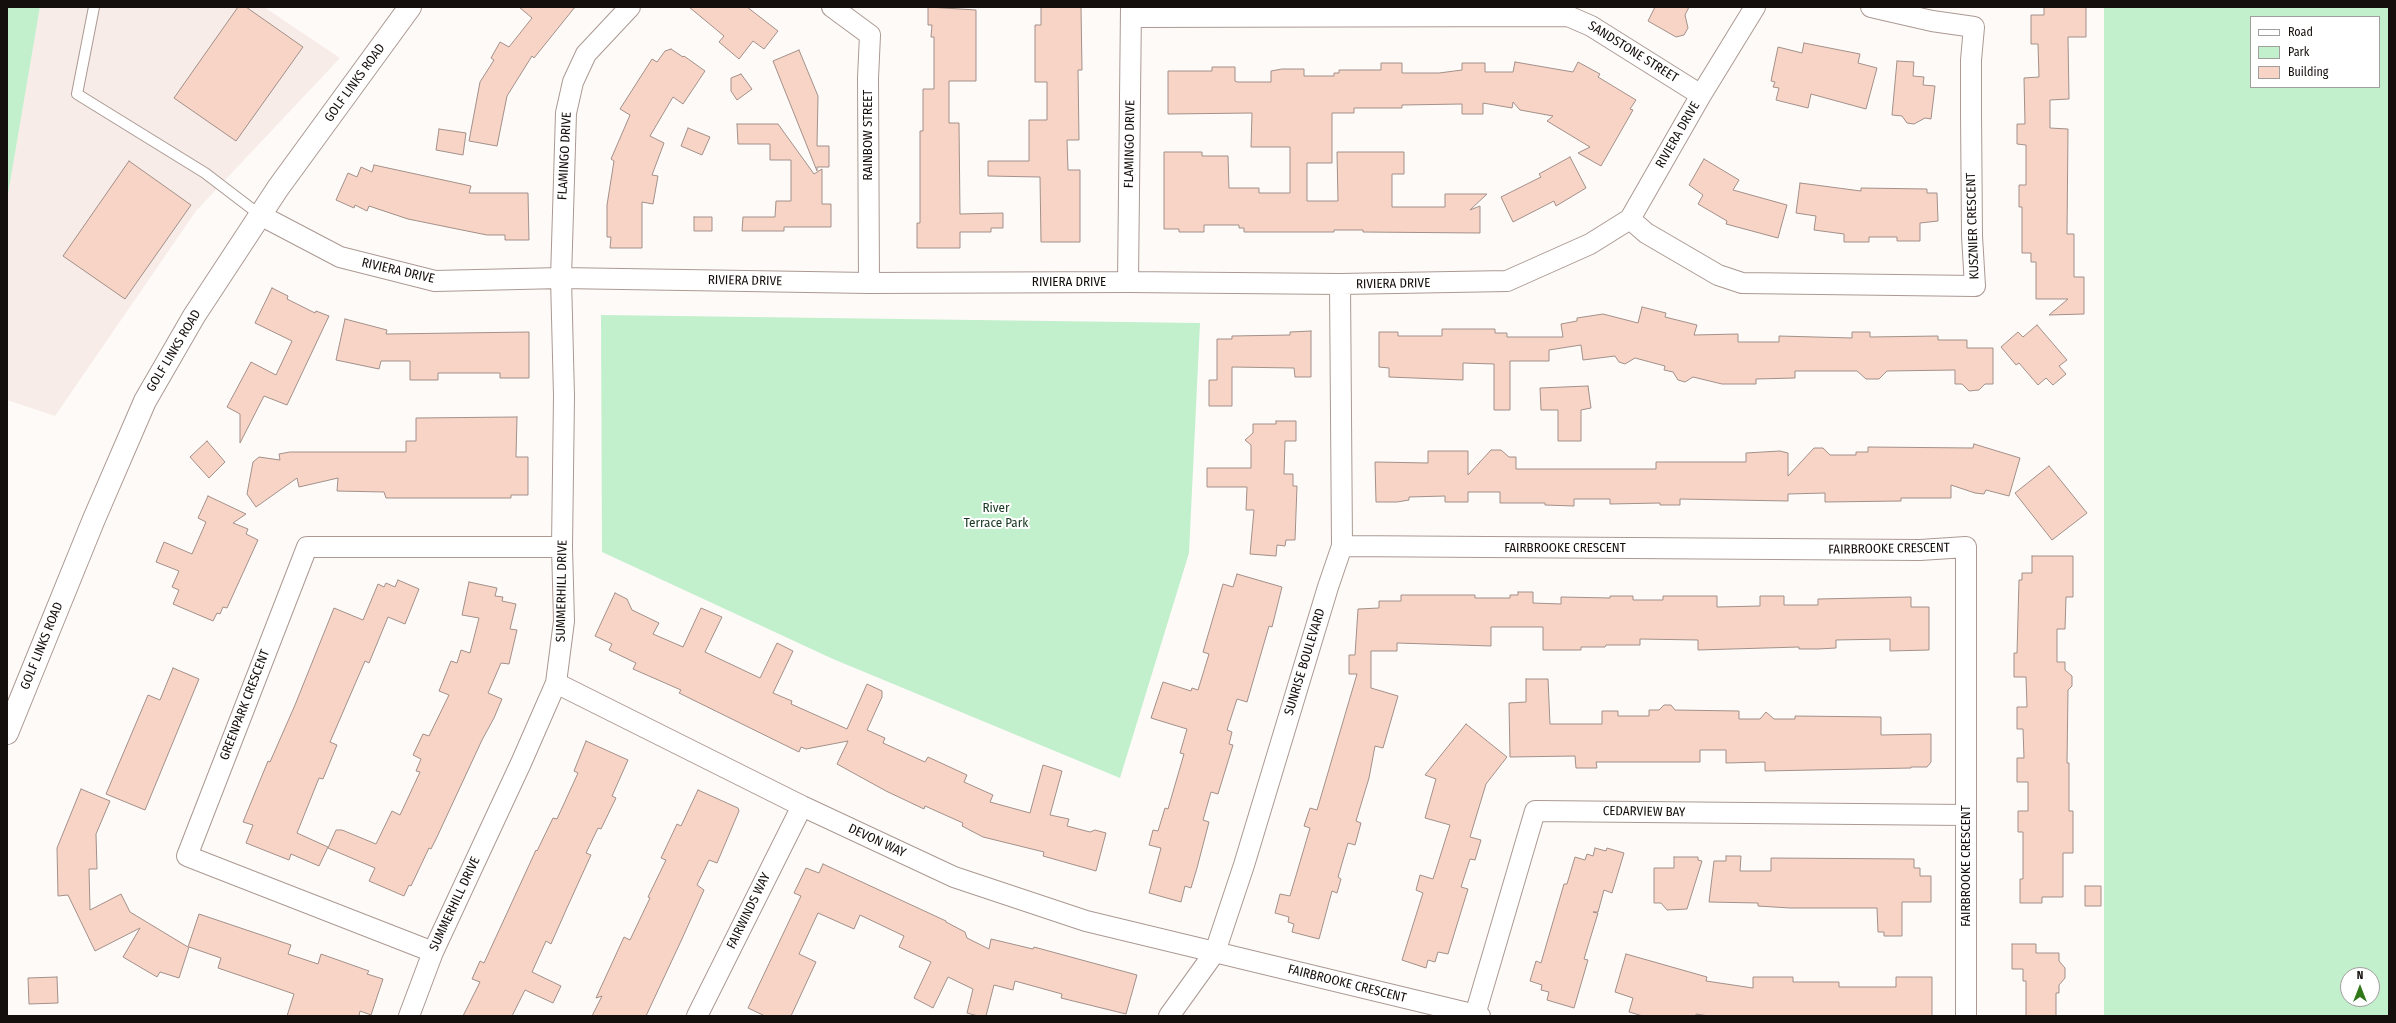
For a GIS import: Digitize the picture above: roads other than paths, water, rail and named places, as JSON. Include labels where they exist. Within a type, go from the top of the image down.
[{"type":"main road","name":"GOLF LINKS ROAD","points":[[7,733],[94,519],[145,401],[194,316],[260,215],[410,7]]},
{"type":"street","name":"FLAMINGO DRIVE","points":[[561,278],[566,113],[573,82],[586,54],[630,7]]},
{"type":"street","name":"RAINBOW STREET","points":[[832,7],[870,35],[868,78],[869,283]]},
{"type":"street","name":"RIVIERA DRIVE","points":[[260,215],[340,257],[435,281],[561,278],[869,283],[1128,282],[1340,284],[1507,281],[1590,244],[1630,219],[1701,95],[1755,7]]},
{"type":"street","name":"KUSZNIER CRESCENT","points":[[1630,219],[1646,233],[1718,275],[1742,283],[1975,286],[1972,236],[1970,112],[1971,60],[1974,27],[1932,21],[1871,7]]},
{"type":"street","name":"FLAMINGO DRIVE","points":[[1128,282],[1131,12]]},
{"type":"street","name":"SANDSTONE STREET","points":[[1131,12],[1396,12],[1568,16],[1591,26],[1701,95]]},
{"type":"street","name":"SUMMERHILL DRIVE","points":[[409,1016],[433,952],[521,763],[556,683],[564,621],[562,547],[564,396],[561,278]]},
{"type":"street","name":"SUNRISE BOULEVARD","points":[[1168,1016],[1215,952],[1244,865],[1328,587],[1342,546],[1340,284]]},
{"type":"street","name":"FAIRBROOKE CRESCENT","points":[[1342,546],[1912,550],[1966,547],[1966,1016]]},
{"type":"street","name":"GREENPARK CRESCENT","points":[[433,952],[187,856],[307,547],[562,547]]},
{"type":"street","name":"DEVON WAY","points":[[556,683],[802,806],[954,877],[1086,921],[1215,952]]},
{"type":"street","name":"FAIRWINDS WAY","points":[[697,1016],[802,806]]},
{"type":"street","name":"CEDARVIEW BAY","points":[[1477,1015],[1535,811],[1965,815]]},
{"type":"street","name":"FAIRBROOKE CRESCENT","points":[[1215,952],[1477,1015]]},
{"type":"lane","points":[[94,7],[77,94],[204,174],[260,215]]},
{"type":"park label","name":"River Terrace Park","points":[[996,516]]}]
